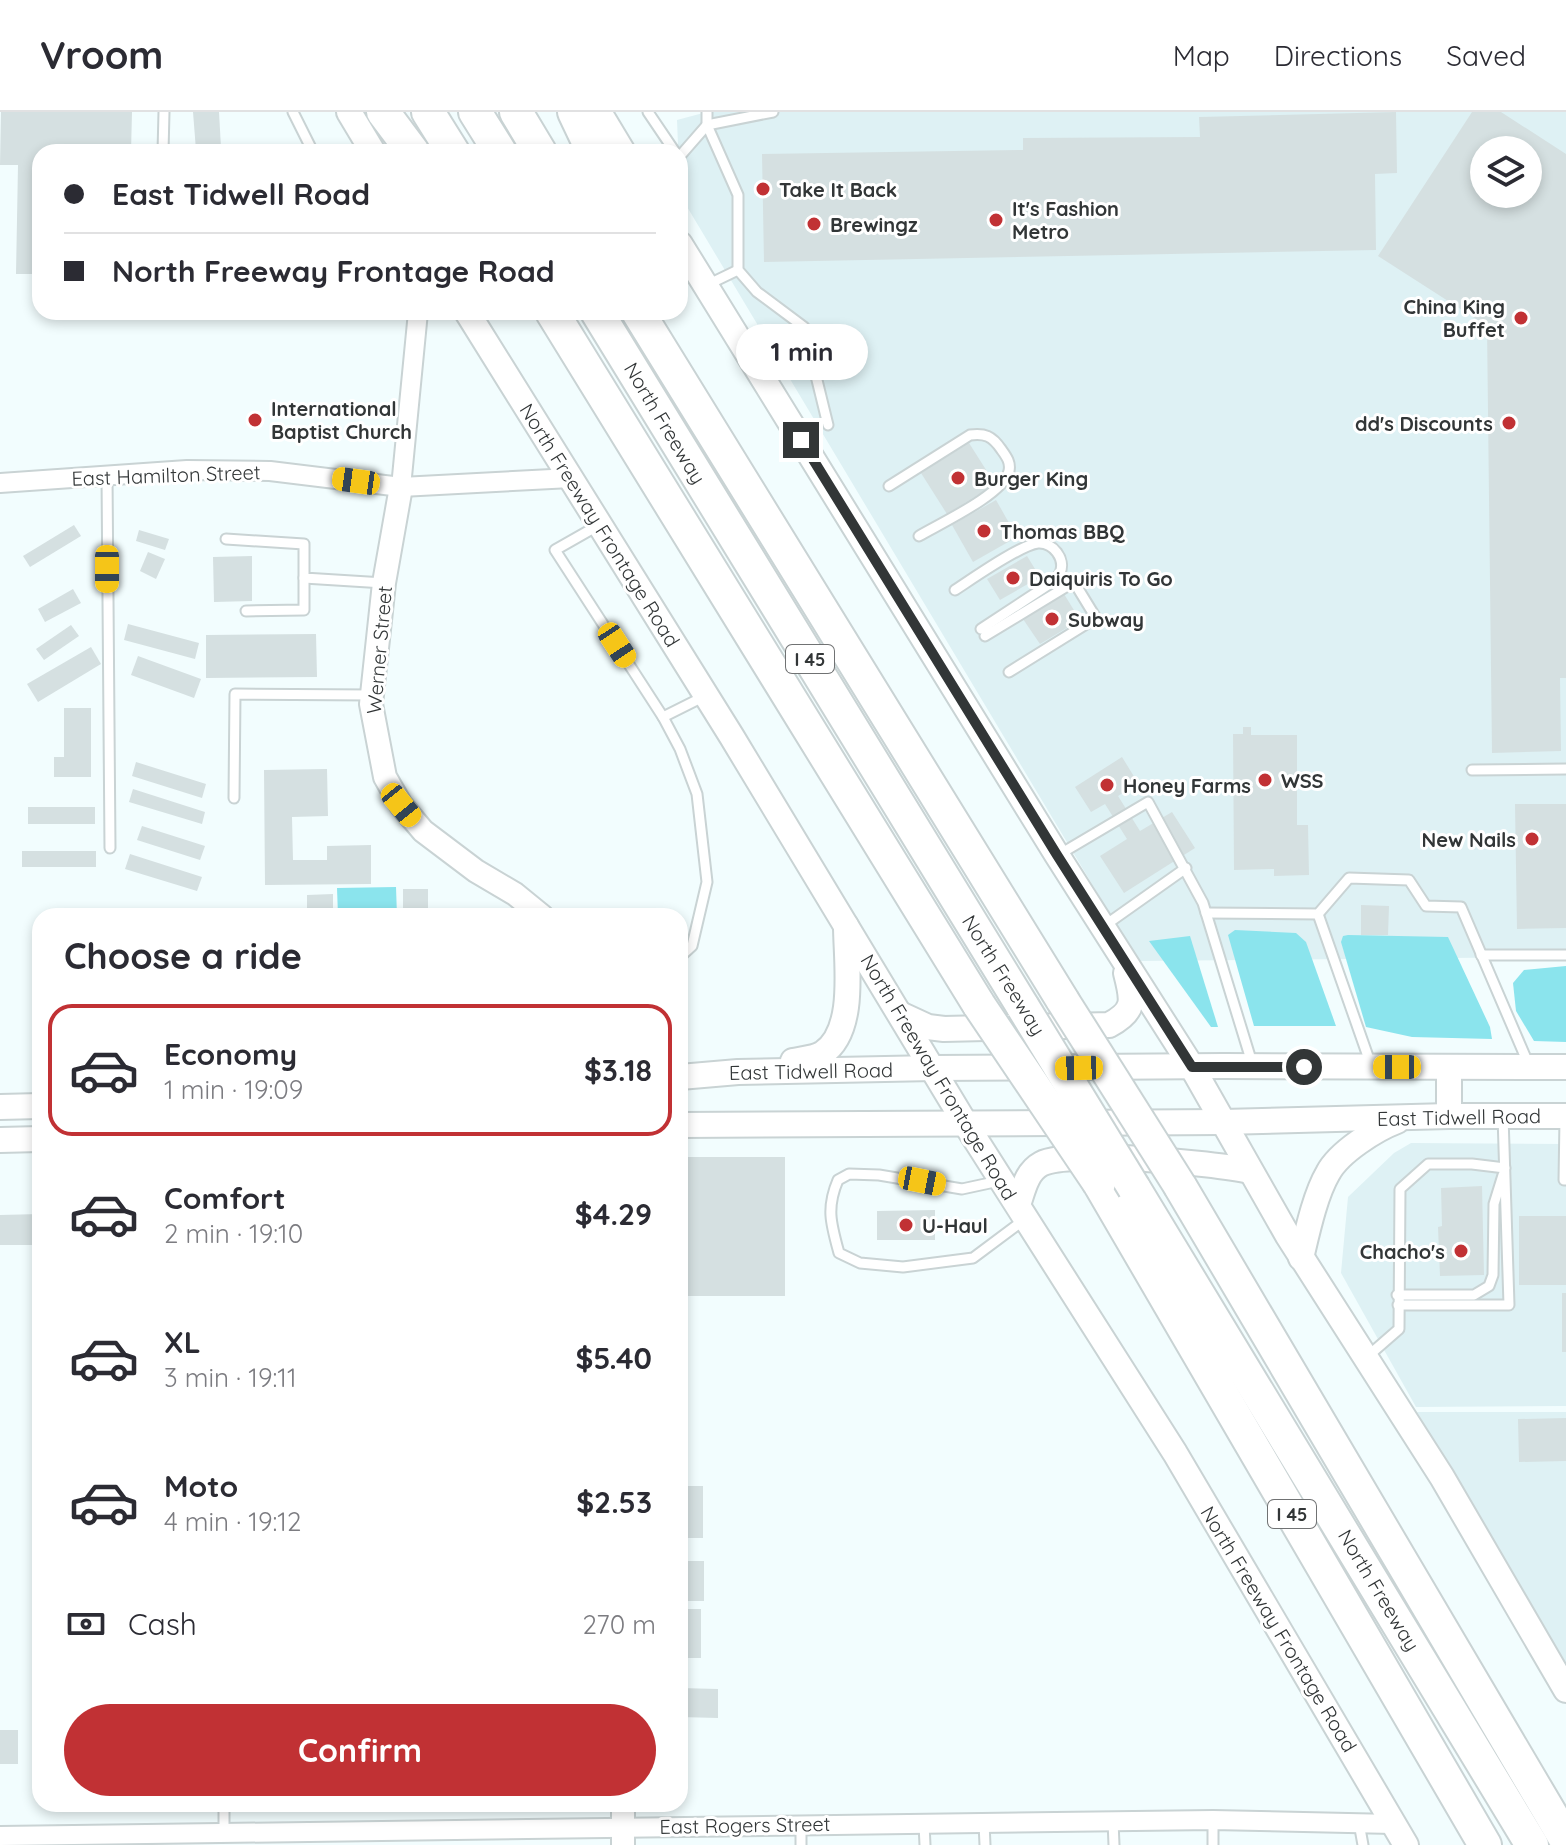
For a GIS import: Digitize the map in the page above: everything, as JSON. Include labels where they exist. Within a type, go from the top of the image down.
[{"type":"highway","points":[[383,112],[407,144]]},
{"type":"highway","points":[[428,112],[448,144]]},
{"type":"highway","points":[[475,112],[495,144]]},
{"type":"highway","points":[[516,112],[535,144]]},
{"type":"highway","points":[[594,144],[597,114]]},
{"type":"highway","points":[[536,320],[669,501]]},
{"type":"highway","name":"North Freeway","points":[[557,320],[979,1005],[1099,1183],[1485,1845]]},
{"type":"highway","name":"North Freeway","points":[[602,320],[1532,1845]]},
{"type":"highway","name":"North Freeway","points":[[643,320],[1180,1186],[1566,1840]]},
{"type":"highway","points":[[667,320],[688,393]]},
{"type":"main road","points":[[349,112],[368,144]]},
{"type":"main road","points":[[597,114],[618,144]]},
{"type":"main road","points":[[688,257],[1102,928],[1192,1067],[1301,1258],[1442,1477],[1566,1690]]},
{"type":"main road","name":"North Freeway Frontage Road","points":[[472,320],[706,695],[965,1123],[1175,1453],[1406,1845]]},
{"type":"main road","points":[[738,1072],[822,1055],[834,1042],[842,1027],[847,1005],[846,926]]},
{"type":"main road","points":[[902,1015],[928,1027],[944,1029],[1109,1025],[1123,1018],[1131,1006],[1132,995],[1122,959]]},
{"type":"main road","points":[[1449,1067],[1449,1116]]},
{"type":"main road","name":"East Tidwell Road","points":[[688,1076],[738,1072],[934,1068],[1566,1067]]},
{"type":"main road","points":[[0,1107],[32,1106]]},
{"type":"main road","name":"East Tidwell Road","points":[[688,1125],[1223,1122],[1566,1116]]},
{"type":"main road","points":[[1301,1258],[1328,1173],[1377,1129],[1406,1117]]},
{"type":"main road","points":[[0,1140],[32,1139]]},
{"type":"main road","points":[[1022,1212],[1027,1177],[1040,1164],[1065,1157],[1206,1164],[1249,1171]]},
{"type":"street","name":"Werner Street","points":[[417,320],[401,487],[384,583],[372,695],[375,735],[385,777],[401,805],[423,831],[532,908]]},
{"type":"street","name":"East Hamilton Street","points":[[0,483],[187,470],[270,471],[401,487],[571,478]]},
{"type":"street","points":[[623,1812],[623,1836]]},
{"type":"street","name":"East Rogers Street","points":[[0,1836],[111,1840],[224,1833],[623,1836],[801,1825],[1213,1820],[1393,1824]]},
{"type":"lane","points":[[163,144],[164,112]]},
{"type":"lane","points":[[293,112],[309,144]]},
{"type":"lane","points":[[648,112],[670,144]]},
{"type":"lane","points":[[707,112],[707,125],[738,195],[738,270],[757,292],[804,327],[828,425]]},
{"type":"lane","points":[[688,147],[707,125],[773,112]]},
{"type":"lane","points":[[705,285],[738,270]]},
{"type":"lane","points":[[889,486],[970,435],[983,433],[995,439],[1008,458],[1011,468],[1006,481],[919,536]]},
{"type":"lane","points":[[107,475],[110,848]]},
{"type":"lane","points":[[600,525],[555,550],[663,717],[680,749],[697,794],[707,882],[692,946],[688,950]]},
{"type":"lane","points":[[226,539],[304,544],[304,610],[246,611]]},
{"type":"lane","points":[[955,590],[1025,547],[1039,543],[1053,547],[1061,558],[1060,573],[1051,583],[983,632],[1074,582],[1096,618],[1009,672]]},
{"type":"lane","points":[[304,578],[384,583]]},
{"type":"lane","points":[[234,798],[235,694],[372,695]]},
{"type":"lane","points":[[663,717],[706,695]]},
{"type":"lane","points":[[1472,770],[1566,769]]},
{"type":"lane","points":[[1057,855],[1148,802],[1186,868],[1206,913],[1253,1067]]},
{"type":"lane","points":[[1102,928],[1186,868]]},
{"type":"lane","points":[[1206,913],[1318,914],[1349,878],[1409,880],[1426,906],[1461,907],[1529,1067]]},
{"type":"lane","points":[[1318,914],[1371,1067]]},
{"type":"lane","points":[[1481,955],[1566,955]]},
{"type":"lane","points":[[1398,1300],[1509,1305],[1503,1116]]},
{"type":"lane","points":[[1566,1116],[1566,1180]]},
{"type":"lane","points":[[1365,1358],[1399,1329],[1400,1189],[1428,1164],[1505,1168]]},
{"type":"lane","points":[[1398,1300],[1474,1295],[1489,1286],[1493,1275],[1494,1204],[1505,1168]]},
{"type":"lane","points":[[1002,1180],[962,1189],[879,1175],[849,1174],[838,1180],[830,1198],[830,1221],[839,1253],[860,1263],[903,1267],[973,1258],[1022,1212]]},
{"type":"lane","points":[[224,1812],[224,1833]]},
{"type":"lane","points":[[1213,1820],[1213,1845]]},
{"type":"lane","points":[[1113,1821],[1114,1845]]},
{"type":"lane","points":[[984,1823],[985,1845]]},
{"type":"lane","points":[[1359,1823],[1363,1845]]},
{"type":"lane","points":[[924,1824],[925,1845]]},
{"type":"lane","points":[[801,1825],[801,1845]]},
{"type":"shaded area","points":[[707,112],[1566,112],[1566,957],[1138,961],[688,208],[688,144],[678,144],[677,120]]},
{"type":"shaded area","points":[[396,887],[397,908],[338,908],[337,888]]},
{"type":"shaded area","points":[[1235,930],[1296,933],[1306,942],[1336,1026],[1254,1026],[1228,935]]},
{"type":"shaded area","points":[[1190,936],[1218,1027],[1211,1027],[1149,941]]},
{"type":"shaded area","points":[[1343,936],[1448,937],[1490,1027],[1492,1039],[1412,1037],[1366,1027],[1341,942]]},
{"type":"shaded area","points":[[1566,966],[1566,1042],[1534,1041],[1516,1011],[1513,983],[1524,970]]},
{"type":"shaded area","points":[[1411,1143],[1566,1144],[1566,1406],[1416,1407],[1341,1273],[1348,1197],[1394,1153]]},
{"type":"shaded area","points":[[1417,1412],[1566,1412],[1566,1663]]},
{"type":"building","points":[[1,112],[132,112],[131,144],[32,144],[32,274],[16,274],[18,165],[0,165]]},
{"type":"building","points":[[193,112],[219,112],[221,144],[196,144]]},
{"type":"building","points":[[1396,112],[1397,173],[1375,174],[1376,250],[764,262],[762,154],[1023,150],[1023,138],[1200,137],[1199,117]]},
{"type":"building","points":[[1472,112],[1501,112],[1538,136],[1470,136],[1470,208],[1542,208],[1542,138],[1566,154],[1566,678],[1560,678],[1561,751],[1492,753],[1487,326],[1378,256]]},
{"type":"building","name":"Burger King","points":[[969,443],[995,484],[947,514],[921,473]]},
{"type":"building","name":"Thomas BBQ","points":[[996,500],[1017,537],[973,562],[952,525]]},
{"type":"building","points":[[74,525],[81,536],[30,567],[23,556]]},
{"type":"building","points":[[139,530],[169,539],[165,550],[136,541]]},
{"type":"building","points":[[148,552],[165,559],[156,579],[140,571]]},
{"type":"building","points":[[252,556],[252,601],[214,602],[213,557]]},
{"type":"building","name":"Daiquiris To Go","points":[[1027,556],[1040,577],[1000,600],[987,579]]},
{"type":"building","points":[[73,589],[81,603],[45,622],[38,609]]},
{"type":"building","name":"Subway","points":[[1064,594],[1080,620],[1040,644],[1023,619]]},
{"type":"building","points":[[128,624],[199,643],[195,659],[124,640]]},
{"type":"building","points":[[71,625],[79,636],[44,660],[36,649]]},
{"type":"building","points":[[316,634],[317,677],[206,678],[206,635]]},
{"type":"building","points":[[91,647],[101,664],[38,702],[27,684]]},
{"type":"building","points":[[138,656],[201,679],[194,698],[131,675]]},
{"type":"building","points":[[64,708],[91,708],[91,777],[54,777],[54,757],[64,757]]},
{"type":"building","name":"WSS","points":[[1243,727],[1251,727],[1251,735],[1297,735],[1297,825],[1308,825],[1309,875],[1274,876],[1274,869],[1234,870],[1233,734],[1243,734]]},
{"type":"building","points":[[1122,757],[1138,783],[1118,796],[1140,831],[1172,812],[1195,848],[1124,893],[1100,856],[1127,839],[1105,804],[1091,812],[1075,787]]},
{"type":"building","points":[[136,762],[206,784],[202,798],[132,776]]},
{"type":"building","points":[[327,769],[328,816],[292,817],[293,860],[327,860],[327,846],[371,845],[371,884],[265,885],[264,770]]},
{"type":"building","points":[[133,789],[205,812],[202,824],[129,802]]},
{"type":"building","points":[[1515,804],[1566,804],[1566,928],[1517,929]]},
{"type":"building","points":[[28,807],[95,807],[95,824],[28,824]]},
{"type":"building","points":[[142,826],[205,846],[200,860],[137,840]]},
{"type":"building","points":[[22,851],[96,851],[96,867],[22,867]]},
{"type":"building","points":[[130,854],[202,877],[197,891],[125,869]]},
{"type":"building","points":[[403,889],[428,889],[428,908],[403,908]]},
{"type":"building","points":[[333,894],[333,908],[307,908],[307,895]]},
{"type":"building","points":[[1361,905],[1389,906],[1388,935],[1361,935]]},
{"type":"building","points":[[688,1157],[785,1157],[785,1296],[688,1296]]},
{"type":"building","name":"Chacho's","points":[[1482,1186],[1484,1275],[1440,1276],[1438,1227],[1442,1226],[1441,1188]]},
{"type":"building","name":"U-Haul","points":[[935,1210],[935,1240],[877,1240],[877,1211]]},
{"type":"building","points":[[32,1214],[32,1245],[0,1245],[0,1215]]},
{"type":"building","points":[[1519,1216],[1566,1216],[1566,1285],[1519,1285]]},
{"type":"building","points":[[1562,1293],[1566,1293],[1566,1352],[1562,1352]]},
{"type":"building","points":[[1566,1418],[1566,1461],[1519,1462],[1518,1419]]},
{"type":"building","points":[[688,1486],[703,1486],[703,1538],[688,1538]]},
{"type":"building","points":[[688,1561],[704,1561],[704,1601],[688,1601]]},
{"type":"building","points":[[688,1609],[701,1609],[701,1658],[688,1658]]},
{"type":"building","points":[[688,1688],[718,1689],[718,1718],[688,1717]]},
{"type":"building","points":[[0,1730],[18,1730],[18,1764],[0,1764]]},
{"type":"place","name":"Take It Back","points":[[763,189]]},
{"type":"place","name":"It's Fashion Metro","points":[[996,220]]},
{"type":"place","name":"Brewingz","points":[[814,224]]},
{"type":"place","name":"China King Buffet","points":[[1521,318]]},
{"type":"place","name":"International Baptist Church","points":[[255,420]]},
{"type":"place","name":"dd's Discounts","points":[[1509,423]]},
{"type":"place","name":"Burger King","points":[[958,478]]},
{"type":"place","name":"Thomas BBQ","points":[[984,531]]},
{"type":"place","name":"Daiquiris To Go","points":[[1013,578]]},
{"type":"place","name":"Subway","points":[[1052,619]]},
{"type":"place","name":"WSS","points":[[1265,780]]},
{"type":"place","name":"Honey Farms","points":[[1107,785]]},
{"type":"place","name":"New Nails","points":[[1532,839]]},
{"type":"place","name":"U-Haul","points":[[906,1225]]},
{"type":"place","name":"Chacho's","points":[[1461,1251]]},
{"type":"route","points":[[801,440],[1192,1067],[1304,1067]]}]
